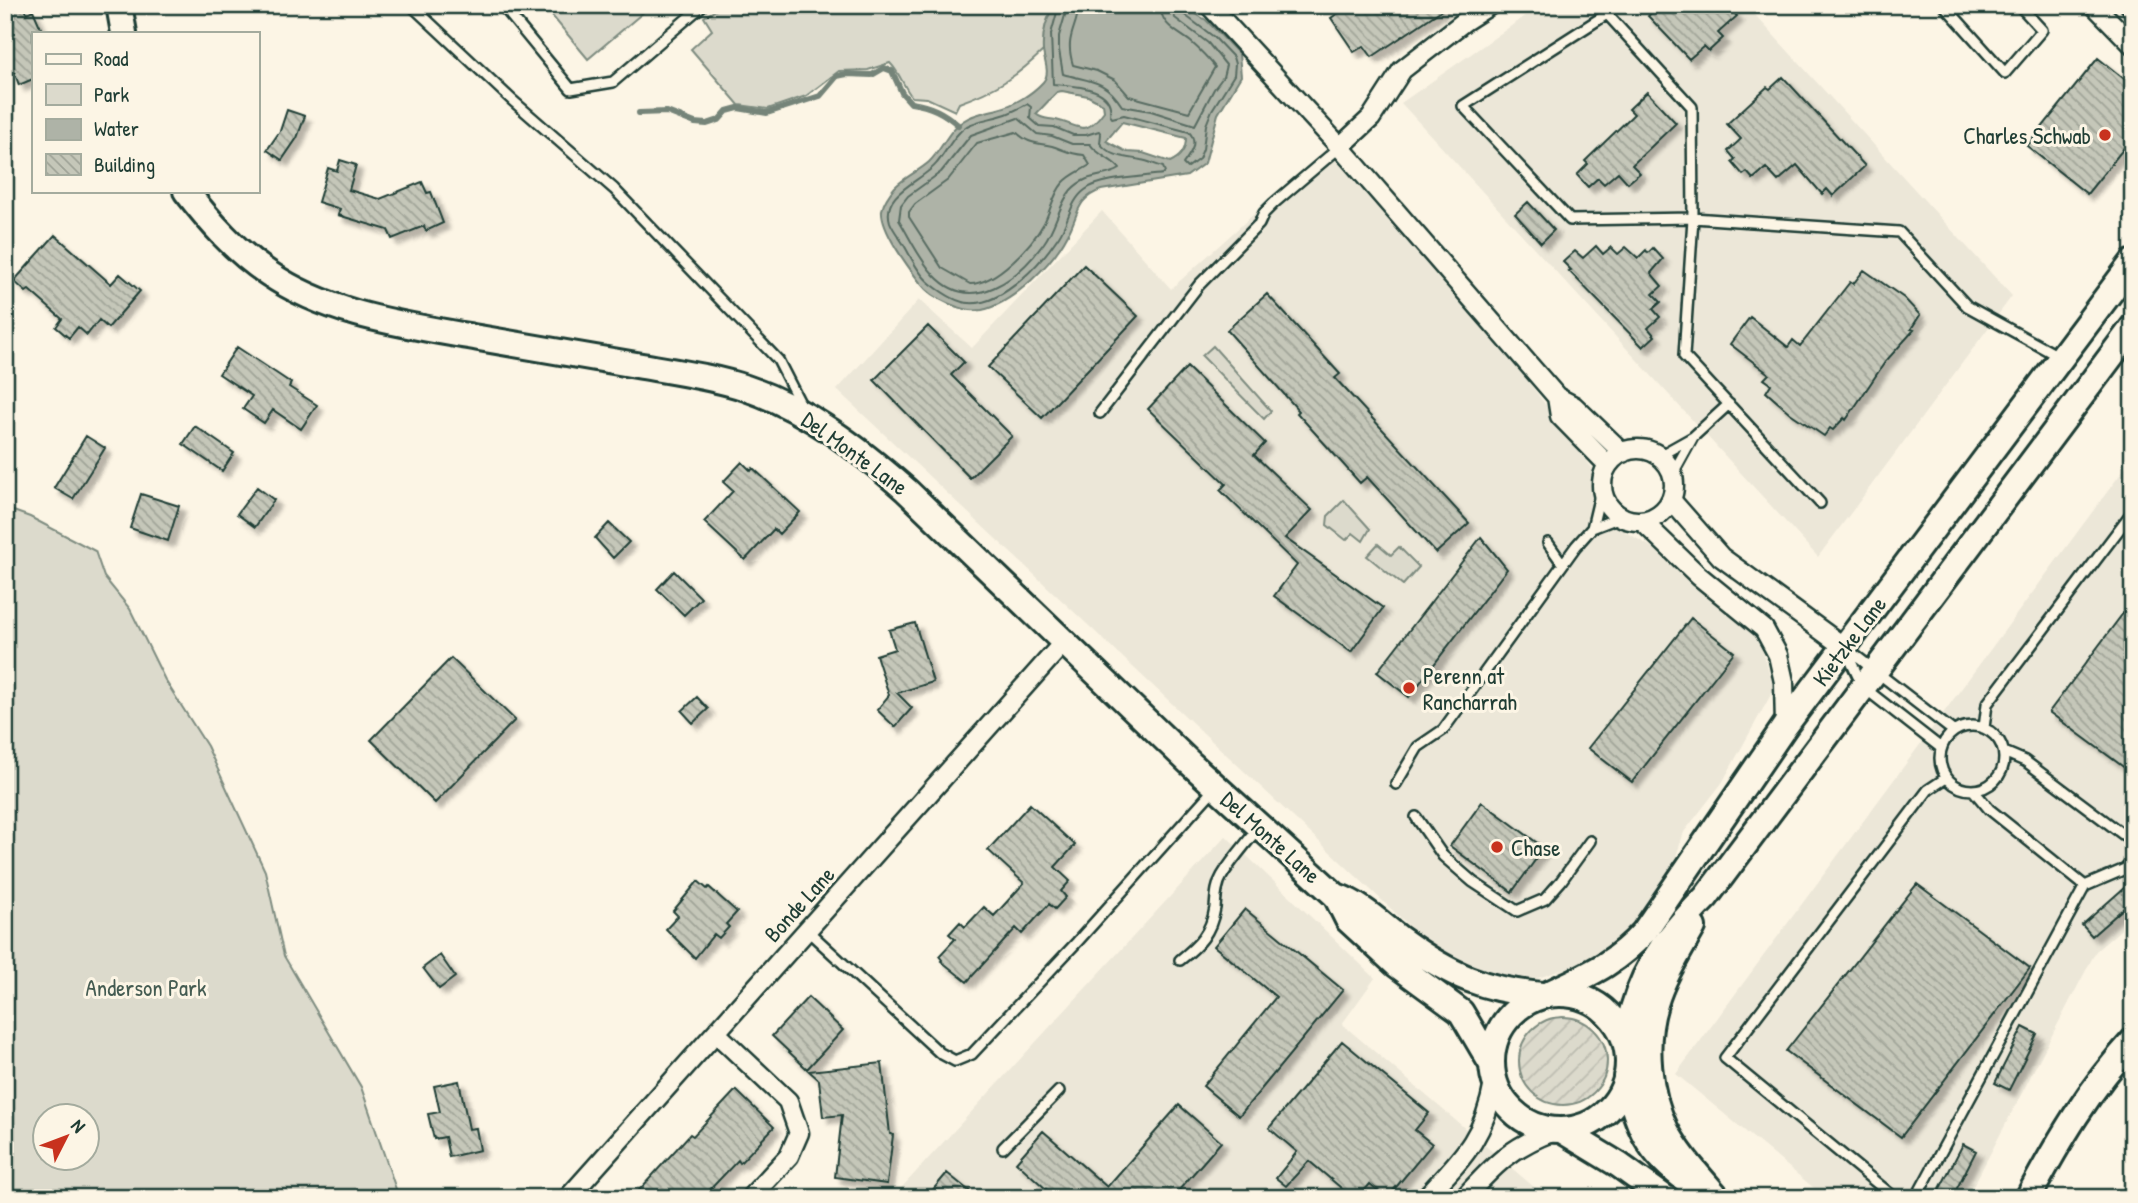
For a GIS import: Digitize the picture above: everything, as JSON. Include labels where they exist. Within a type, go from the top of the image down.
[{"type":"main road","points":[[120,5],[124,32]]},
{"type":"main road","name":"Del Monte Lane","points":[[187,192],[208,220],[234,247],[268,274],[328,304],[410,326],[672,371],[743,387],[775,399],[807,416],[870,459],[906,490],[1216,787],[1336,896],[1361,908],[1423,955],[1462,978],[1506,990],[1545,994]]},
{"type":"main road","name":"Kietzke Lane","points":[[1545,994],[1604,968],[1644,932],[1785,726],[2133,262]]},
{"type":"main road","name":"Kietzke Lane","points":[[1625,1042],[1631,1011],[1641,982],[1668,939],[1706,897],[2133,327]]},
{"type":"main road","name":"Del Monte Lane","points":[[1336,896],[1348,920],[1406,972],[1461,1012],[1493,1073]]},
{"type":"main road","points":[[1706,897],[1699,917],[1663,980],[1655,1004],[1649,1054],[1651,1081],[1666,1129],[1716,1198]]},
{"type":"main road","points":[[1558,1131],[1593,1121],[1612,1106],[1624,1086],[1629,1063],[1625,1042],[1616,1022],[1599,1005],[1579,995],[1561,993],[1545,994],[1519,1006],[1503,1022],[1494,1040],[1493,1073],[1505,1102],[1520,1117],[1537,1126],[1558,1131],[1619,1165],[1665,1198]]},
{"type":"main road","points":[[2028,1198],[2096,1083],[2133,1041]]},
{"type":"main road","points":[[1626,1077],[1632,1107],[1651,1147],[1674,1172],[1716,1198]]},
{"type":"street","points":[[1209,5],[1340,147],[1558,397],[1574,406],[1623,453]]},
{"type":"street","points":[[1340,147],[1371,118],[1402,70],[1490,5]]},
{"type":"street","points":[[2094,5],[2133,45]]},
{"type":"street","points":[[1558,397],[1560,416],[1608,465]]},
{"type":"street","points":[[1637,449],[1659,456],[1667,464],[1674,488],[1671,500],[1664,510],[1654,518],[1642,522],[1630,521],[1609,508],[1602,486],[1608,465],[1623,453],[1637,449]]},
{"type":"street","points":[[1671,500],[1721,557],[1844,647]]},
{"type":"street","points":[[1642,522],[1699,576],[1764,629],[1778,654],[1782,673],[1785,726]]},
{"type":"street","name":"Bonde Lane","points":[[568,1198],[1064,642]]},
{"type":"street","points":[[716,1033],[788,1101],[799,1133],[789,1156],[750,1198]]},
{"type":"street","points":[[1425,1198],[1460,1163],[1472,1143],[1490,1104],[1493,1073]]},
{"type":"street","points":[[1464,1198],[1507,1153],[1529,1140],[1558,1131]]},
{"type":"lane","points":[[411,5],[512,100],[614,189],[778,360],[807,416]]},
{"type":"lane","points":[[502,5],[571,89],[613,82],[703,5]]},
{"type":"lane","points":[[1944,5],[2005,74],[2042,30],[2019,5]]},
{"type":"lane","points":[[1820,503],[1684,356],[1693,218],[1692,107],[1607,14],[1463,106],[1570,220],[1693,218],[1899,232],[1968,306],[2062,358]]},
{"type":"lane","points":[[1100,412],[1199,285],[1259,224],[1264,213],[1340,147]]},
{"type":"lane","points":[[1659,456],[1693,437],[1729,404]]},
{"type":"lane","points":[[1672,475],[1693,437]]},
{"type":"lane","points":[[1396,784],[1418,747],[1443,730],[1562,563],[1592,528],[1602,486]]},
{"type":"lane","points":[[1983,727],[1987,704],[2133,512]]},
{"type":"lane","points":[[1592,528],[1623,516]]},
{"type":"lane","points":[[1548,543],[1562,563]]},
{"type":"lane","points":[[1844,647],[1869,679],[1941,748]]},
{"type":"lane","points":[[1844,647],[1869,679],[1953,731]]},
{"type":"lane","points":[[1963,727],[1983,727],[2000,741],[2004,752],[2001,773],[1985,788],[1964,790],[1946,778],[1941,768],[1941,748],[1953,731],[1963,727]]},
{"type":"lane","points":[[2004,752],[2025,761],[2133,842]]},
{"type":"lane","points":[[1895,1198],[1725,1058],[1928,790],[1946,778]]},
{"type":"lane","points":[[808,931],[940,1053],[955,1061],[965,1058],[972,1054],[1077,942],[1216,787]]},
{"type":"lane","points":[[1974,791],[1989,809],[2085,886]]},
{"type":"lane","points":[[1416,817],[1443,856],[1473,882],[1517,911],[1545,899],[1562,881],[1590,841]]},
{"type":"lane","points":[[1180,960],[1202,942],[1210,930],[1216,889],[1221,876],[1259,827]]},
{"type":"lane","points":[[1916,1198],[2085,886],[2125,869],[2133,861]]},
{"type":"lane","points":[[1003,1148],[1059,1091]]},
{"type":"shaded area","points":[[1541,5],[1746,5],[2012,296],[1818,557],[1401,103]]},
{"type":"shaded area","points":[[1326,149],[1528,381],[1592,468],[1615,526],[1662,553],[1758,636],[1774,689],[1722,783],[1684,832],[1669,878],[1628,936],[1581,963],[1521,984],[1450,964],[837,390],[919,300],[972,348],[1102,211],[1171,289]]},
{"type":"shaded area","points":[[2133,457],[2133,919],[2096,951],[1967,1198],[1826,1198],[1676,1074]]},
{"type":"shaded area","points":[[1226,836],[1375,978],[1342,1024],[1547,1198],[892,1198]]},
{"type":"green space","points":[[543,5],[652,5],[588,59]]},
{"type":"green space","points":[[724,5],[1054,5],[1044,33],[1043,51],[1004,82],[959,103],[955,111],[927,98],[912,97],[890,63],[868,70],[839,71],[806,96],[768,109],[739,105],[691,49],[712,30],[704,17]]},
{"type":"green space","points":[[1213,346],[1271,411],[1264,419],[1202,356]]},
{"type":"green space","points":[[1344,500],[1370,529],[1363,541],[1353,533],[1346,540],[1327,525],[1328,516]]},
{"type":"green space","name":"Anderson Park","points":[[5,508],[30,517],[95,551],[104,577],[130,609],[165,680],[207,746],[265,871],[284,956],[361,1087],[399,1198],[5,1198]]},
{"type":"green space","points":[[1378,544],[1391,555],[1399,547],[1419,567],[1403,585],[1367,556]]},
{"type":"green space","points":[[1563,1017],[1588,1024],[1600,1036],[1607,1061],[1600,1086],[1588,1098],[1563,1105],[1538,1098],[1526,1086],[1519,1061],[1526,1036],[1538,1024]]},
{"type":"water","points":[[1054,5],[1180,5],[1206,20],[1239,54],[1241,76],[1218,114],[1205,163],[1187,176],[1101,190],[1093,194],[1082,203],[1068,234],[1053,257],[1019,291],[982,310],[958,307],[940,300],[926,290],[890,238],[882,210],[895,187],[929,162],[958,125],[971,117],[1016,102],[1043,82],[1047,71],[1043,39]],"holes":[[[1057,92],[1088,96],[1103,104],[1104,111],[1092,125],[1082,128],[1036,114]],[[1122,122],[1186,138],[1184,150],[1170,162],[1143,153],[1127,152],[1106,141]]]},
{"type":"building","points":[[5,5],[24,5],[27,13],[33,10],[43,32],[32,32],[32,79],[19,85],[9,59],[5,61]]},
{"type":"building","points":[[1349,5],[1449,5],[1372,57],[1364,46],[1354,52],[1331,18]]},
{"type":"building","points":[[1660,5],[1727,5],[1737,16],[1718,33],[1723,38],[1709,51],[1704,46],[1689,59],[1648,16]]},
{"type":"building","points":[[2098,58],[2133,86],[2133,137],[2087,194],[2027,146]]},
{"type":"building","points":[[1783,77],[1865,166],[1833,196],[1827,189],[1822,194],[1797,165],[1778,181],[1766,168],[1753,179],[1747,172],[1743,175],[1732,162],[1735,159],[1728,151],[1741,139],[1727,124],[1767,87],[1770,89]]},
{"type":"building","points":[[1647,92],[1676,123],[1632,165],[1640,173],[1628,183],[1618,172],[1604,184],[1598,178],[1588,187],[1577,175],[1588,164],[1585,161],[1634,114],[1629,109]]},
{"type":"building","points":[[287,110],[305,116],[297,138],[282,160],[267,150],[280,131]]},
{"type":"building","points":[[340,160],[356,165],[349,190],[380,199],[422,182],[427,193],[431,192],[443,223],[426,231],[424,226],[392,239],[388,230],[338,215],[340,209],[318,202],[328,168],[337,171]]},
{"type":"building","points":[[1528,202],[1554,230],[1541,243],[1515,214]]},
{"type":"building","points":[[55,235],[111,284],[120,274],[140,291],[108,328],[99,320],[87,335],[78,327],[69,338],[56,327],[62,319],[29,290],[26,292],[14,281]]},
{"type":"building","points":[[1596,246],[1603,254],[1611,247],[1618,254],[1626,247],[1638,258],[1646,250],[1648,253],[1653,248],[1663,259],[1651,273],[1662,286],[1653,294],[1661,302],[1653,309],[1660,317],[1648,328],[1655,336],[1643,347],[1563,262],[1575,251],[1583,258]]},
{"type":"building","points":[[1084,265],[1138,316],[1042,418],[988,367]]},
{"type":"building","points":[[1864,270],[1904,298],[1920,315],[1911,329],[1914,330],[1885,362],[1846,420],[1844,418],[1833,430],[1830,428],[1824,436],[1790,413],[1766,392],[1771,384],[1764,379],[1769,374],[1730,344],[1750,317],[1788,347],[1793,340],[1800,346],[1850,282],[1853,284]]},
{"type":"building","points":[[1267,294],[1340,374],[1335,378],[1469,523],[1436,553],[1367,477],[1360,483],[1227,330]]},
{"type":"building","points":[[928,326],[964,362],[951,375],[1012,436],[970,478],[874,380]]},
{"type":"building","points":[[237,347],[291,383],[289,387],[317,405],[301,429],[273,410],[264,423],[243,409],[252,396],[219,374]]},
{"type":"building","points":[[1187,367],[1265,443],[1254,455],[1312,510],[1285,538],[1383,608],[1351,652],[1274,596],[1297,565],[1220,490],[1226,484],[1148,409]]},
{"type":"building","points":[[195,426],[234,453],[222,471],[183,444]]},
{"type":"building","points":[[86,436],[105,448],[73,499],[54,488]]},
{"type":"building","points":[[742,462],[751,471],[753,468],[800,512],[779,534],[774,529],[745,560],[704,522],[733,491],[723,482]]},
{"type":"building","points":[[257,487],[274,500],[255,527],[237,514]]},
{"type":"building","points":[[141,494],[179,506],[168,541],[130,528]]},
{"type":"building","points":[[609,523],[629,542],[613,558],[595,538]]},
{"type":"building","points":[[1481,537],[1507,569],[1409,697],[1377,672]]},
{"type":"building","points":[[674,571],[701,598],[684,615],[657,589]]},
{"type":"building","points":[[2133,600],[2133,774],[2049,712]]},
{"type":"building","points":[[1691,618],[1734,652],[1632,782],[1588,748]]},
{"type":"building","points":[[915,623],[933,682],[897,693],[912,708],[895,727],[877,710],[889,695],[876,655],[895,649],[889,630]]},
{"type":"building","points":[[451,658],[515,720],[435,803],[371,740]]},
{"type":"building","points":[[697,697],[708,709],[693,723],[682,711]]},
{"type":"building","name":"Chase","points":[[1482,802],[1544,848],[1512,892],[1450,846]]},
{"type":"building","points":[[1030,804],[1075,845],[1055,867],[1070,881],[1061,891],[1066,897],[1055,909],[1049,904],[1022,934],[1016,928],[967,982],[941,961],[939,956],[955,939],[949,934],[960,922],[965,927],[984,907],[994,916],[1024,883],[988,850]]},
{"type":"building","points":[[2133,880],[2133,900],[2092,936],[2082,925]]},
{"type":"building","points":[[698,881],[707,889],[709,887],[737,912],[726,924],[729,927],[719,938],[714,934],[695,958],[666,929],[678,916],[673,911]]},
{"type":"building","points":[[1917,884],[2030,968],[1901,1137],[1786,1051]]},
{"type":"building","points":[[1245,909],[1343,990],[1239,1116],[1203,1086],[1276,997],[1214,946]]},
{"type":"building","points":[[440,955],[455,977],[439,989],[423,968]]},
{"type":"building","points":[[808,997],[843,1030],[807,1069],[772,1036]]},
{"type":"building","points":[[2023,1027],[2037,1034],[2009,1090],[1995,1083]]},
{"type":"building","points":[[1342,1041],[1429,1113],[1415,1130],[1432,1144],[1387,1198],[1370,1184],[1358,1198],[1353,1198],[1309,1161],[1286,1186],[1276,1178],[1297,1152],[1269,1128]]},
{"type":"building","points":[[882,1063],[890,1134],[893,1135],[887,1184],[835,1177],[842,1115],[823,1117],[819,1080],[809,1071]]},
{"type":"building","points":[[459,1081],[469,1129],[476,1128],[480,1150],[449,1157],[445,1137],[434,1139],[428,1114],[440,1112],[434,1086]]},
{"type":"building","points":[[736,1090],[774,1127],[740,1163],[738,1160],[702,1198],[632,1198],[690,1134],[693,1136]]},
{"type":"building","points":[[1179,1105],[1221,1142],[1172,1198],[1056,1198],[1016,1162],[1043,1131],[1107,1187]]},
{"type":"building","points":[[1963,1144],[1976,1151],[1952,1198],[1935,1198]]},
{"type":"building","points":[[947,1173],[978,1198],[926,1198]]},
{"type":"waterway","points":[[639,113],[667,112],[695,123],[707,124],[719,120],[727,111],[738,108],[767,113],[820,96],[837,76],[872,75],[884,68],[892,71],[902,93],[911,103],[936,110],[958,125]]},
{"type":"place","name":"Charles Schwab","points":[[2105,135]]},
{"type":"place","name":"Perenn at Rancharrah","points":[[1409,688]]},
{"type":"place","name":"Chase","points":[[1497,847]]}]
